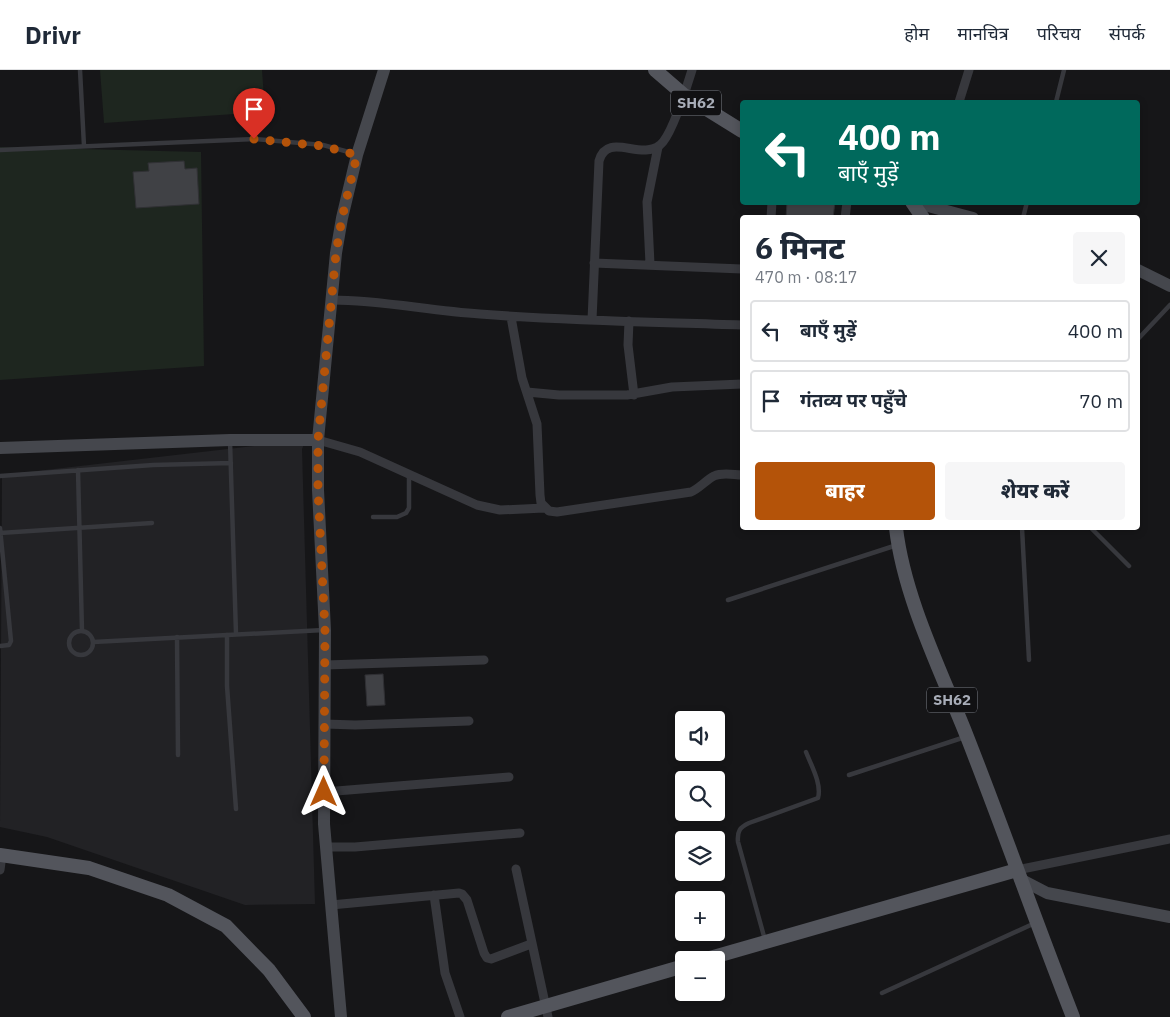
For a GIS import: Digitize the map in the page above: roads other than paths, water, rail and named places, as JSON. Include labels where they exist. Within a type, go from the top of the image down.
[{"type":"main road","name":"SH62","points":[[655,70],[684,95],[740,130]]},
{"type":"main road","name":"SH62","points":[[896,530],[898,544],[920,620],[967,736],[1073,1017]]},
{"type":"main road","points":[[1,855],[89,868],[168,894],[226,926],[269,970],[304,1017]]},
{"type":"main road","points":[[725,954],[1018,875]]},
{"type":"main road","points":[[508,1017],[546,1012],[675,969]]},
{"type":"street","points":[[341,1017],[324,824],[325,630],[318,490],[318,440],[342,218],[357,155],[384,70]]},
{"type":"street","points":[[592,320],[599,162],[601,155],[604,150],[611,147],[648,151],[658,147],[665,141],[692,70]]},
{"type":"street","points":[[960,100],[969,70]]},
{"type":"street","points":[[650,264],[647,202],[658,147]]},
{"type":"street","points":[[927,209],[958,215]]},
{"type":"street","points":[[594,263],[740,269]]},
{"type":"street","points":[[1140,271],[1170,286]]},
{"type":"street","points":[[332,300],[357,300],[457,313],[511,317],[740,326]]},
{"type":"street","points":[[511,317],[518,362],[537,424],[540,495],[544,508],[549,512],[685,493],[699,489],[713,477],[721,474],[740,475]]},
{"type":"street","points":[[629,321],[628,345],[634,395]]},
{"type":"street","points":[[527,392],[559,395],[634,395],[672,387],[740,384]]},
{"type":"street","points":[[0,448],[230,440],[318,440],[347,448],[488,508],[513,511],[544,508]]},
{"type":"street","points":[[325,665],[484,660]]},
{"type":"street","points":[[325,724],[355,725],[469,721]]},
{"type":"street","points":[[324,792],[509,777]]},
{"type":"street","points":[[326,847],[355,847],[520,833]]},
{"type":"street","points":[[1018,875],[1170,840]]},
{"type":"street","points":[[0,870],[1,855]]},
{"type":"street","points":[[516,869],[546,1012]]},
{"type":"street","points":[[1018,875],[1046,893],[1170,917]]},
{"type":"street","points":[[331,905],[455,893],[462,894],[467,900],[487,958],[491,959],[532,944]]},
{"type":"street","points":[[434,895],[445,973],[460,1017]]},
{"type":"lane","points":[[80,70],[84,146]]},
{"type":"lane","points":[[1056,100],[1064,70]]},
{"type":"lane","points":[[0,150],[254,139],[323,146],[357,155]]},
{"type":"lane","points":[[1140,337],[1170,305]]},
{"type":"lane","points":[[230,440],[236,634]]},
{"type":"lane","points":[[0,476],[153,465],[231,463]]},
{"type":"lane","points":[[78,470],[82,631]]},
{"type":"lane","points":[[373,517],[397,517],[406,513],[409,508],[408,475]]},
{"type":"lane","points":[[0,533],[152,523]]},
{"type":"lane","points":[[0,528],[11,642],[9,645],[0,646]]},
{"type":"lane","points":[[1022,530],[1029,660]]},
{"type":"lane","points":[[1093,530],[1129,566]]},
{"type":"lane","points":[[728,600],[898,544]]},
{"type":"lane","points":[[93,642],[325,630]]},
{"type":"lane","points":[[82,631],[90,634],[93,642],[89,652],[82,654],[74,652],[70,646],[70,638],[75,633],[82,631]]},
{"type":"lane","points":[[227,635],[227,686],[236,809]]},
{"type":"lane","points":[[177,637],[178,755]]},
{"type":"lane","points":[[849,775],[967,736]]},
{"type":"lane","points":[[766,942],[737,833],[741,827],[749,823],[818,798],[820,792],[818,784],[806,752]]},
{"type":"lane","points":[[882,993],[1036,923]]}]
